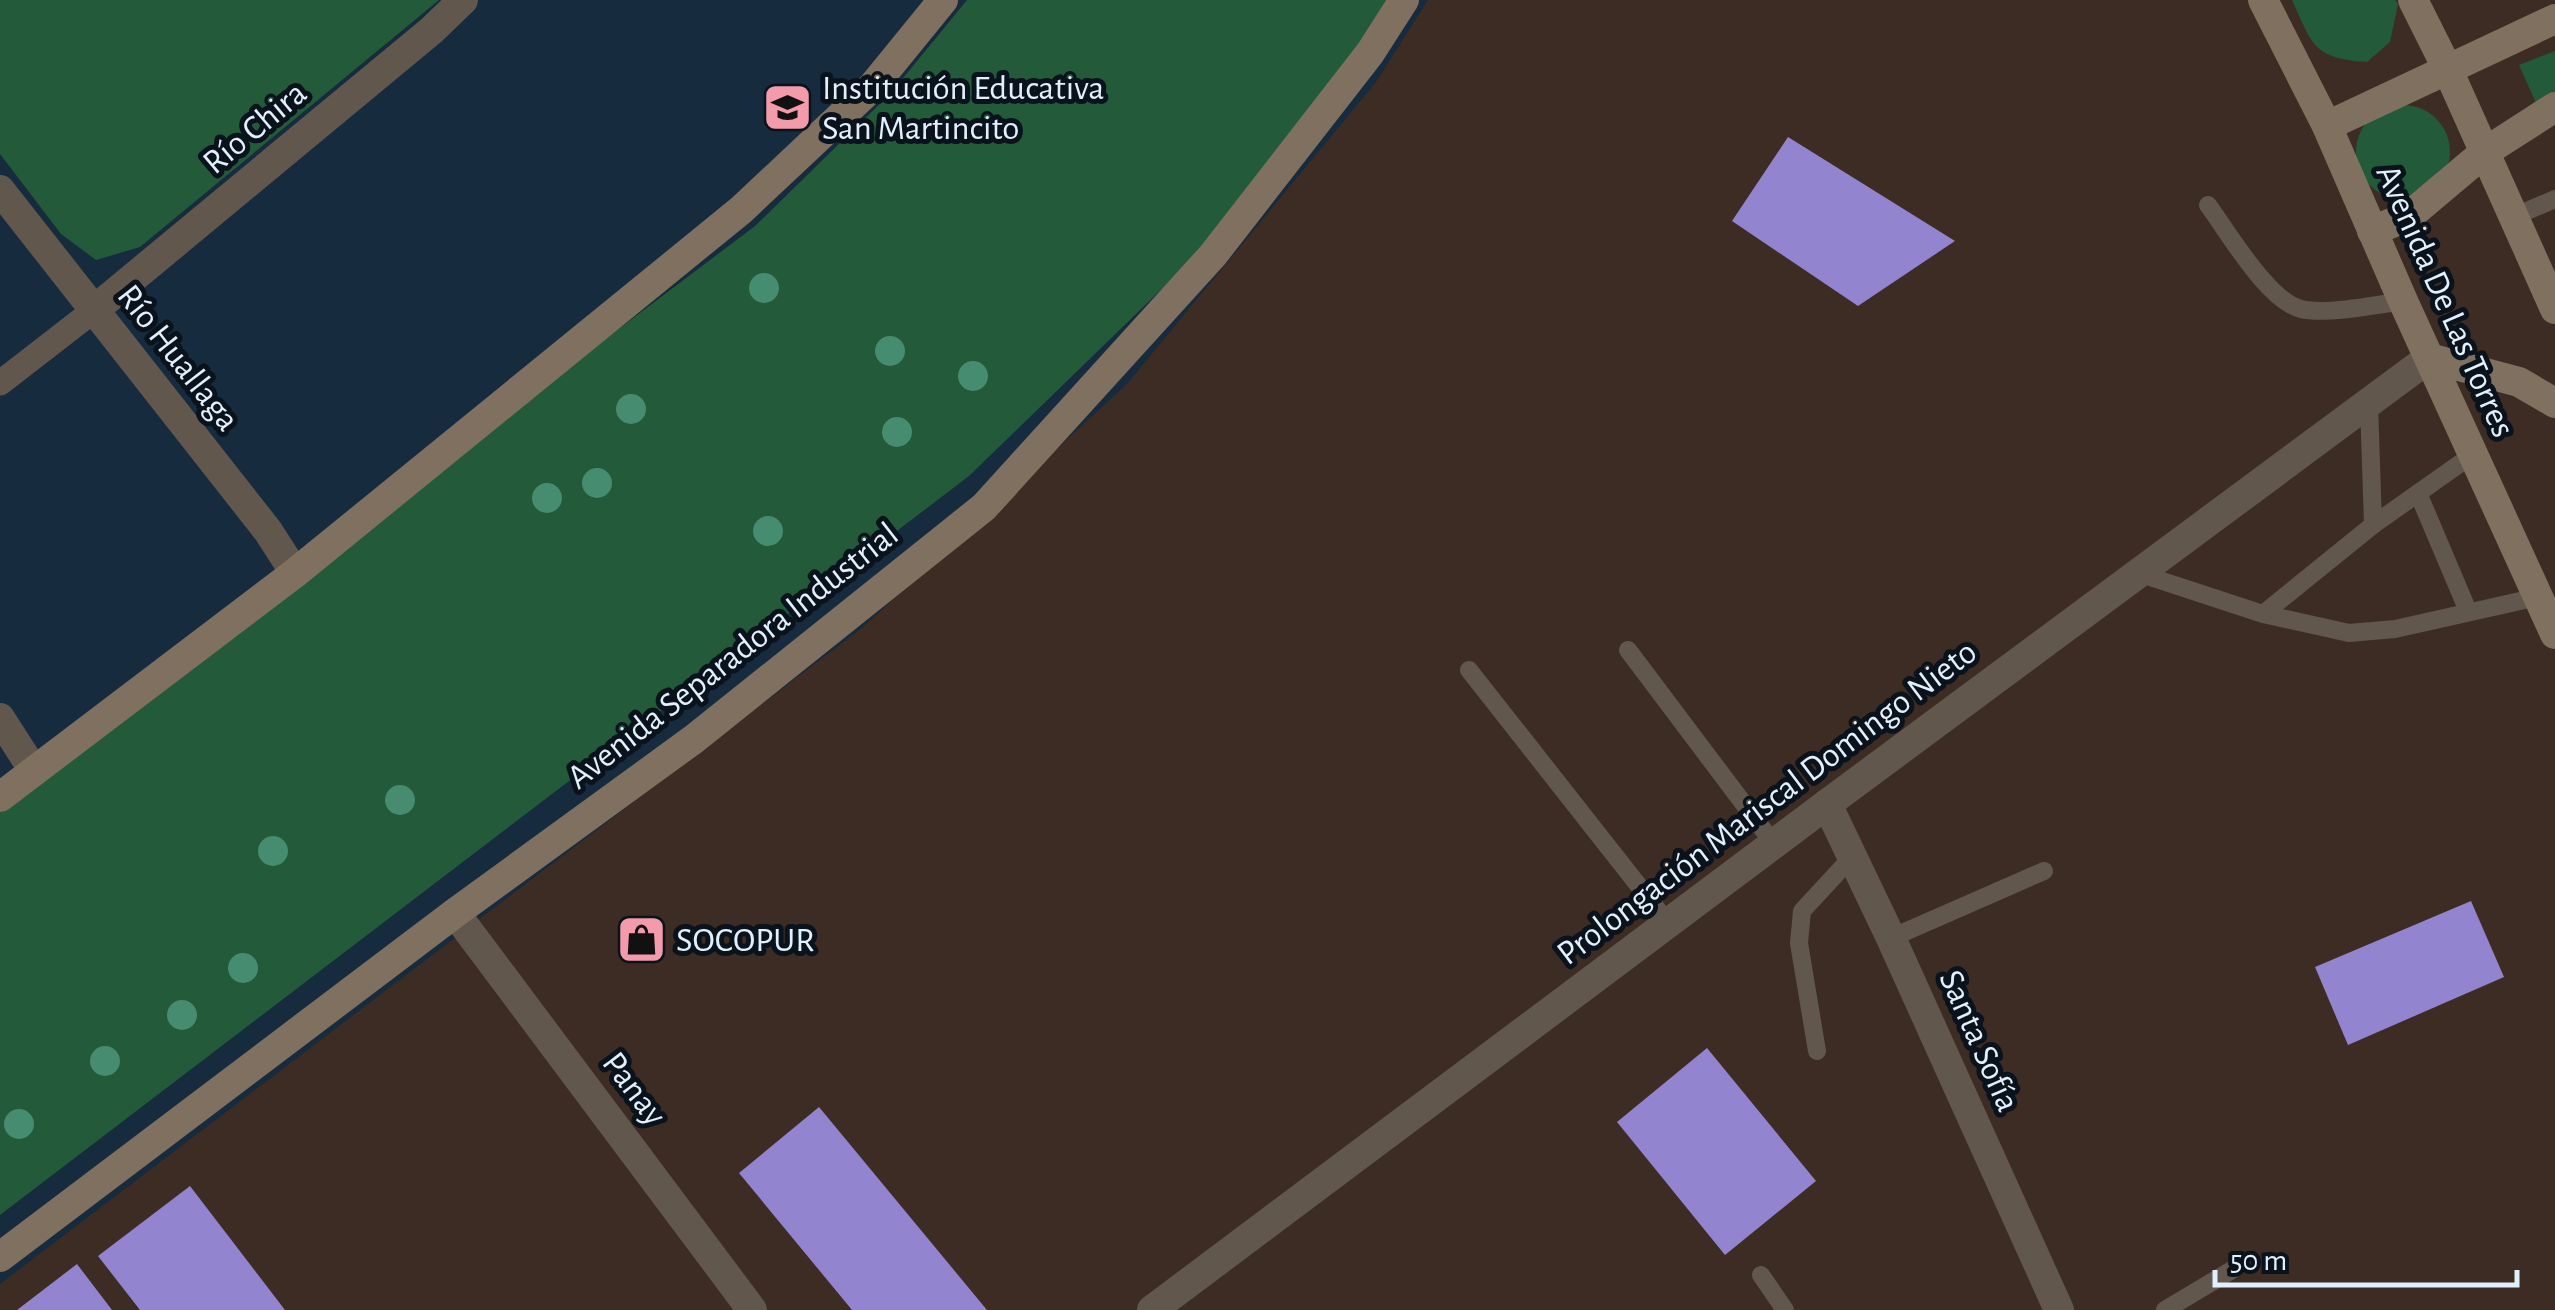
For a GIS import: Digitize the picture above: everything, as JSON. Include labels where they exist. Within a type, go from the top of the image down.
[{"type":"main road","points":[[0,797],[295,573],[741,210],[873,86],[943,0]]},
{"type":"main road","name":"Avenida Separadora Industrial","points":[[0,1257],[694,739],[984,507],[1212,255],[1370,53],[1404,0]]},
{"type":"main road","name":"Avenida De Las Torres","points":[[2263,0],[2327,126],[2555,634]]},
{"type":"main road","points":[[2414,0],[2555,308]]},
{"type":"main road","points":[[2327,126],[2555,19]]},
{"type":"main road","points":[[2372,230],[2409,216],[2484,152],[2555,107]]},
{"type":"main road","points":[[2429,358],[2520,382],[2555,403]]},
{"type":"street","name":"Río Chira","points":[[92,311],[432,30],[463,0]]},
{"type":"street","name":"Río Huallaga","points":[[0,190],[268,531],[295,573]]},
{"type":"street","points":[[0,383],[92,311]]},
{"type":"street","name":"Prolongación Mariscal Domingo Nieto","points":[[1152,1310],[2429,358]]},
{"type":"street","points":[[0,718],[34,770]]},
{"type":"street","name":"Santa Sofía","points":[[1827,804],[2059,1310]]},
{"type":"street","name":"Panay","points":[[456,913],[752,1310]]},
{"type":"lane","points":[[2514,216],[2555,200]]},
{"type":"lane","points":[[2208,205],[2252,266],[2276,293],[2300,309],[2403,301]]},
{"type":"lane","points":[[2368,403],[2373,525]]},
{"type":"lane","points":[[2263,614],[2373,525],[2472,454]]},
{"type":"lane","points":[[2418,493],[2468,611]]},
{"type":"lane","points":[[2138,573],[2263,614],[2349,632],[2395,629],[2538,598]]},
{"type":"lane","points":[[1628,650],[1774,844]]},
{"type":"lane","points":[[1469,670],[1668,923]]},
{"type":"lane","points":[[1817,1051],[1799,943],[1802,911],[1852,857]]},
{"type":"lane","points":[[1891,938],[2044,871]]},
{"type":"lane","points":[[2165,1310],[2232,1270]]},
{"type":"lane","points":[[1761,1275],[1785,1310]]},
{"type":"shaded area","points":[[1428,0],[2555,0],[2555,1310],[0,1310],[0,1284],[862,628],[1127,384],[1376,82]]},
{"type":"green space","points":[[0,0],[439,0],[140,247],[96,260],[61,234],[0,154]]},
{"type":"green space","points":[[967,0],[1391,0],[1360,50],[1204,248],[969,476],[0,1215],[0,803],[297,572],[755,226],[890,94]]},
{"type":"green space","points":[[2292,0],[2395,0],[2398,4],[2390,42],[2367,62],[2325,53],[2311,39]]},
{"type":"green space","points":[[2555,51],[2555,96],[2536,103],[2519,65]]},
{"type":"green space","points":[[2403,105],[2421,109],[2436,119],[2446,134],[2450,152],[2446,170],[2436,185],[2421,195],[2403,199],[2385,195],[2370,185],[2360,170],[2356,152],[2360,134],[2370,119],[2385,109]]},
{"type":"building","points":[[1788,137],[1955,241],[1858,306],[1732,221]]},
{"type":"building","points":[[2471,901],[2504,977],[2348,1045],[2315,967]]},
{"type":"building","points":[[1707,1048],[1816,1181],[1725,1255],[1617,1122]]},
{"type":"building","points":[[819,1107],[987,1310],[852,1310],[739,1173]]},
{"type":"building","points":[[190,1186],[285,1310],[140,1310],[98,1256]]},
{"type":"building","points":[[77,1264],[112,1310],[17,1310]]},
{"type":"place","name":"Institución Educativa San Martincito","points":[[787,108]]},
{"type":"place","name":"SOCOPUR","points":[[641,940]]}]
